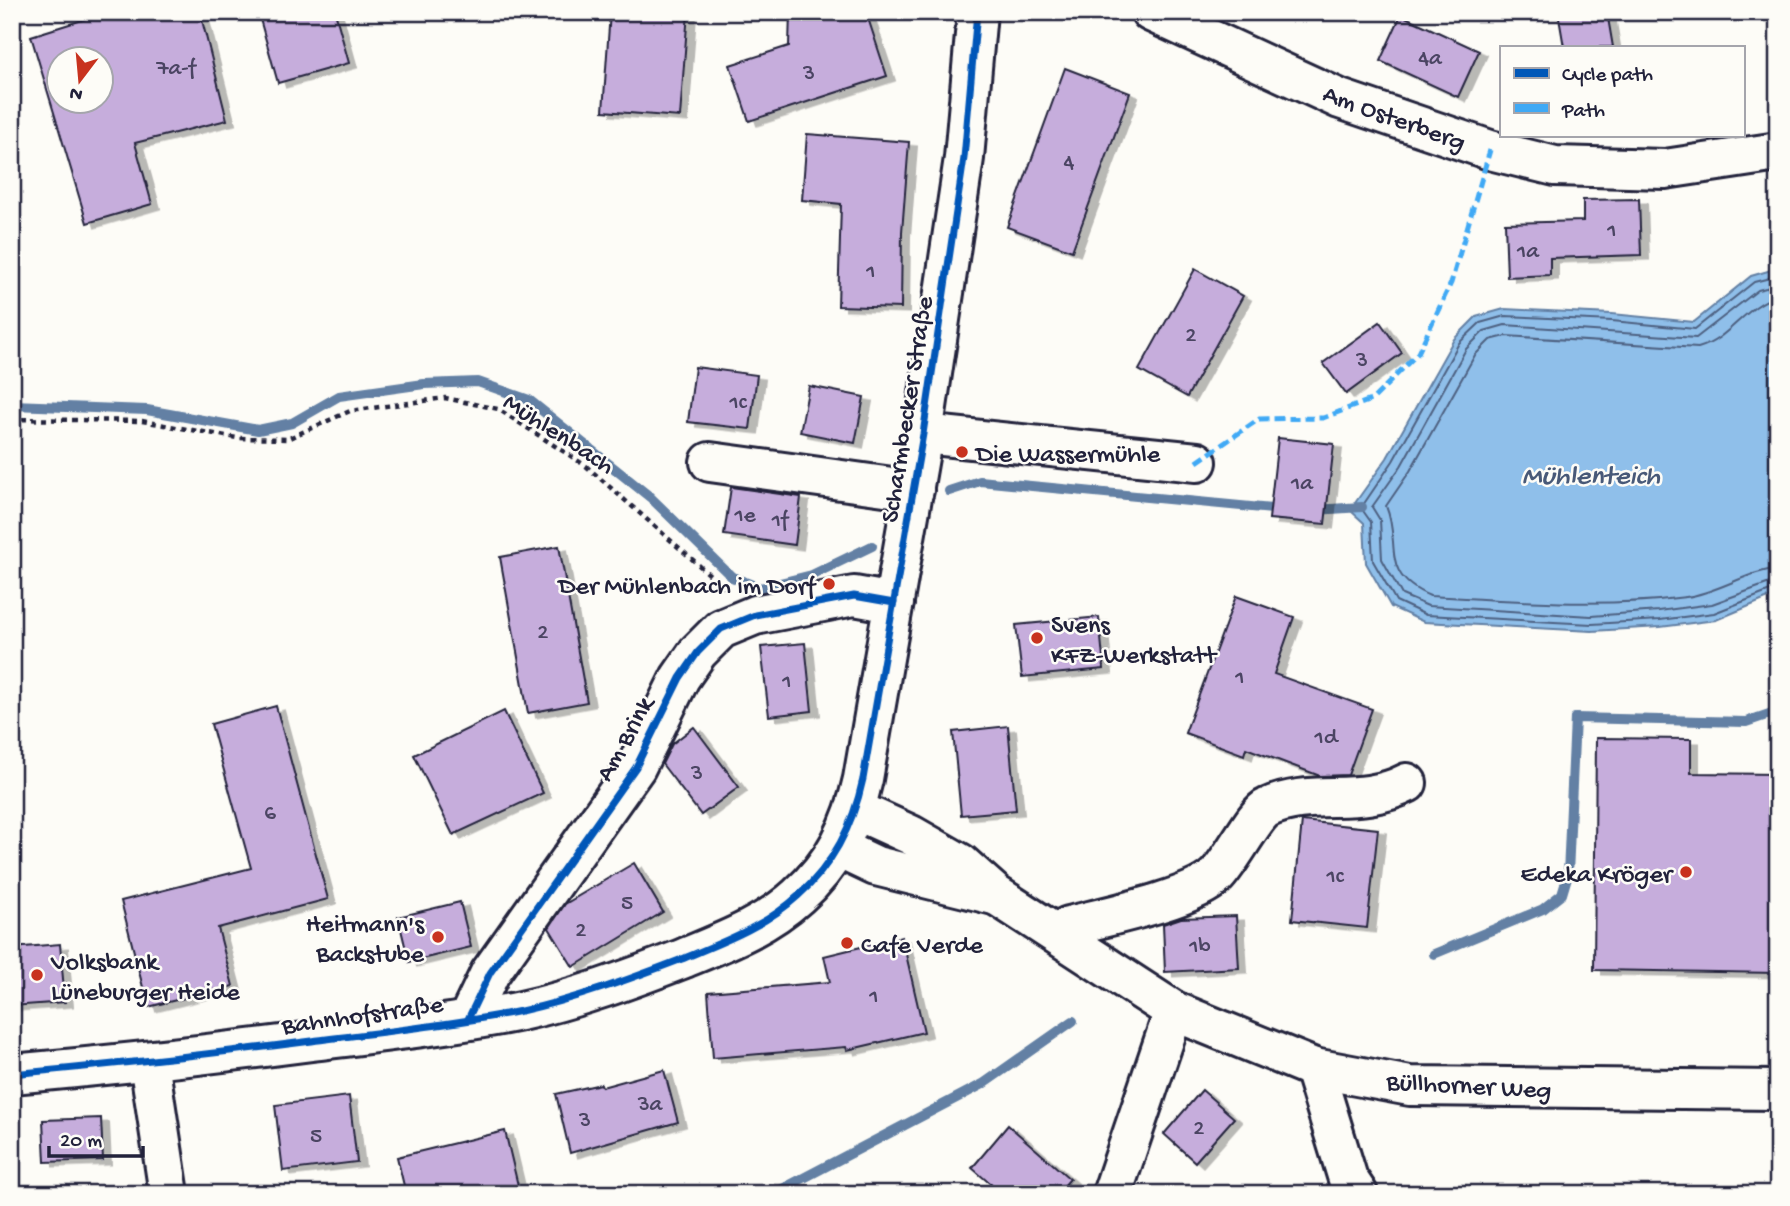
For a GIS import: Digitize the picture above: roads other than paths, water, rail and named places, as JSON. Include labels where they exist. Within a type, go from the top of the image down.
[{"type":"street","name":"Scharmbecker Straße","points":[[856,810],[923,434],[964,158],[977,12]]},
{"type":"street","name":"Am Osterberg","points":[[1153,13],[1340,99],[1490,150],[1555,166],[1665,169],[1778,152]]},
{"type":"street","points":[[923,434],[1197,462]]},
{"type":"street","points":[[710,462],[914,489]]},
{"type":"street","name":"Am Brink","points":[[468,1019],[490,973],[636,767],[686,669],[721,629],[755,615],[854,596],[894,603]]},
{"type":"street","points":[[1055,933],[1069,926],[1180,895],[1215,878],[1238,850],[1262,810],[1289,799],[1340,799],[1386,794],[1407,783]]},
{"type":"street","name":"Bahnhofstraße","points":[[12,1074],[149,1062],[468,1019],[522,1011],[583,994],[728,940],[758,926],[797,897],[838,848],[856,810]]},
{"type":"street","name":"Büllhorner Weg","points":[[856,810],[960,863],[996,895],[1174,1011],[1314,1068],[1410,1086],[1778,1090]]},
{"type":"street","name":"Büllhorner Weg","points":[[838,848],[876,866],[996,895]]},
{"type":"street","points":[[1112,1194],[1174,1011]]},
{"type":"street","points":[[149,1062],[169,1194]]},
{"type":"street","points":[[1314,1068],[1348,1179],[1358,1194]]},
{"type":"water","name":"Mühlenteich","points":[[1778,268],[1778,594],[1716,620],[1592,631],[1424,622],[1391,607],[1366,563],[1364,523],[1350,510],[1387,458],[1454,339],[1476,317],[1504,309],[1612,314],[1694,322],[1751,276]]},
{"type":"waterway","points":[[12,405],[147,410],[258,430],[292,423],[339,396],[424,384],[478,382],[529,400],[650,497],[732,577],[760,588],[812,575],[872,546]]},
{"type":"waterway","points":[[949,491],[980,481],[1282,510]]},
{"type":"waterway","points":[[1315,510],[1362,507]]},
{"type":"waterway","points":[[1434,954],[1543,909],[1562,894],[1568,874],[1575,718],[1746,722],[1778,711]]},
{"type":"waterway","points":[[773,1194],[983,1084],[1073,1021]]},
{"type":"place","name":"Die Wassermühle","points":[[962,452]]},
{"type":"place","name":"Der Mühlenbach im Dorf","points":[[829,584]]},
{"type":"place","name":"Svens KFZ-Werkstatt","points":[[1037,638]]},
{"type":"place","name":"Edeka Kröger","points":[[1686,872]]},
{"type":"place","name":"Heitmann's Backstube","points":[[438,937]]},
{"type":"place","name":"Cafe Verde","points":[[847,943]]},
{"type":"place","name":"Volksbank Lüneburger Heide","points":[[37,975]]}]
